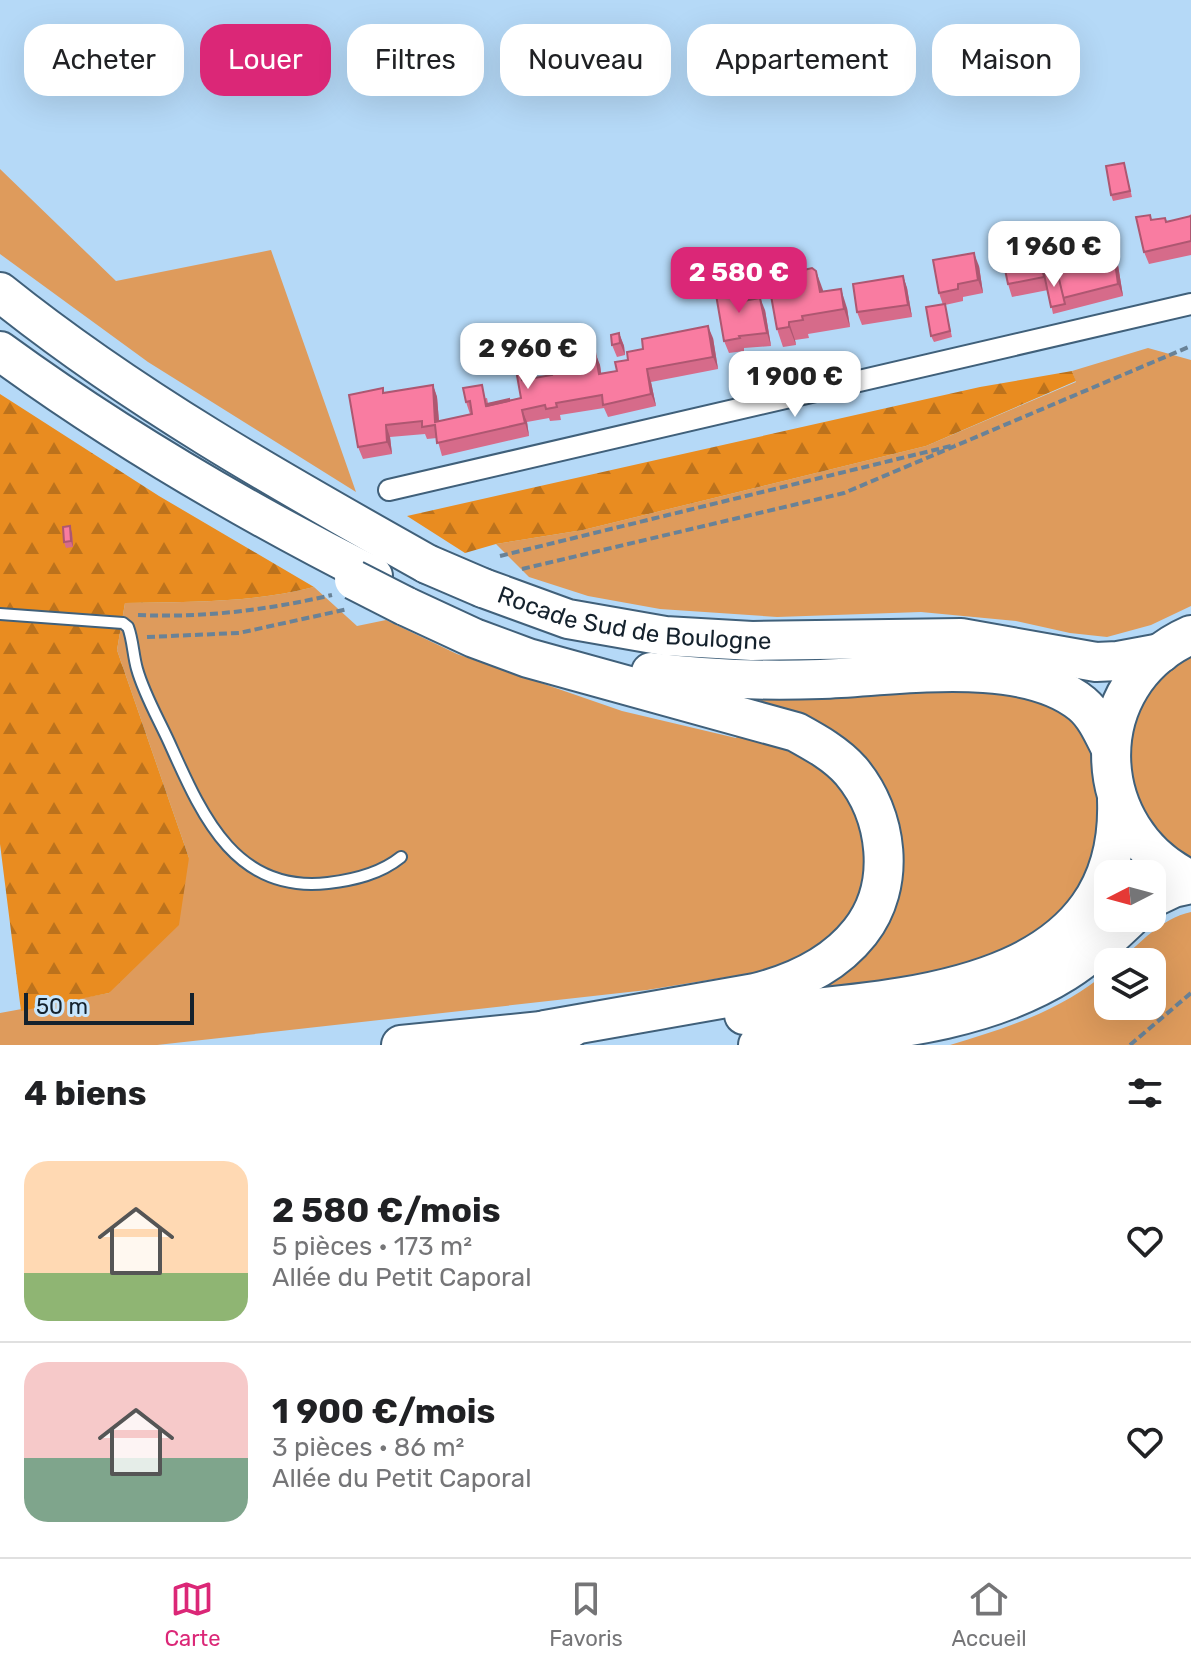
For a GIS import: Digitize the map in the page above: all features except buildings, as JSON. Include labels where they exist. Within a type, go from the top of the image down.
[{"type":"highway","name":"Rocade Sud de Boulogne","points":[[0,292],[100,365],[222,445],[427,564],[499,572],[568,619],[665,636],[752,641],[961,638],[1096,662],[1118,661],[1176,644]]},
{"type":"highway","points":[[0,351],[107,426],[355,589]]},
{"type":"highway","points":[[0,367],[93,432],[355,589],[415,604],[474,638],[528,658],[796,732],[821,745],[851,770],[879,822],[884,864],[874,909],[849,945],[811,973],[784,985],[755,993],[545,1030]]},
{"type":"highway","name":"Rocade Sud de Boulogne","points":[[415,604],[524,643],[583,660],[646,672],[781,680],[949,671],[1028,681],[1057,689],[1080,702],[1099,724],[1111,749]]},
{"type":"highway","points":[[1176,644],[1135,680],[1126,696],[1115,722],[1111,775],[1124,817],[1145,847],[1166,866],[1191,882]]},
{"type":"highway","points":[[401,1045],[545,1030],[700,1020],[899,998],[947,990],[989,976],[1049,946],[1085,913],[1099,890],[1110,861],[1116,836],[1117,800]]},
{"type":"highway","points":[[1166,891],[1191,882]]},
{"type":"highway","points":[[758,1045],[920,1025],[982,1011],[1066,972],[1113,932]]},
{"type":"street","points":[[389,490],[1191,304]]},
{"type":"lane","points":[[0,614],[123,623],[128,627],[138,672],[196,802],[214,831],[239,858],[274,879],[316,884],[369,875],[401,857]]},
{"type":"path","points":[[499,572],[829,498],[1191,346]]},
{"type":"path","points":[[499,572],[973,440]]},
{"type":"path","points":[[123,623],[136,615],[183,617],[254,611],[355,589]]},
{"type":"path","points":[[132,637],[239,633],[355,589]]},
{"type":"path","points":[[1130,1045],[1191,993]]},
{"type":"shaded area","points":[[0,169],[116,281],[271,250],[356,492],[148,362],[0,254]]},
{"type":"shaded area","points":[[1148,348],[1191,360],[1191,606],[1151,625],[1107,637],[1070,633],[1016,621],[921,612],[777,617],[660,609],[588,596],[529,577],[496,544],[583,530],[926,446],[1076,382],[1072,371]]},
{"type":"shaded area","points":[[314,587],[357,626],[386,620],[457,654],[622,711],[736,738],[765,693],[955,686],[1055,703],[1084,726],[1093,755],[1102,808],[1084,892],[1046,936],[935,972],[827,989],[758,972],[647,990],[157,1045],[0,1045],[0,1013],[109,993],[189,858],[117,650],[125,603],[244,599]]},
{"type":"shaded area","points":[[1191,652],[1191,864],[1158,840],[1126,777],[1136,707],[1174,662]]},
{"type":"shaded area","points":[[1191,912],[1191,1045],[950,1045],[1053,1007],[1094,983],[1094,1020],[1166,1020],[1166,948],[1133,948],[1153,932],[1166,932],[1166,923]]},
{"type":"green space","points":[[1072,371],[1076,381],[926,446],[583,530],[496,544],[465,553],[407,516],[980,387]]},
{"type":"green space","points":[[0,394],[159,496],[314,587],[244,599],[125,603],[117,650],[189,858],[179,925],[109,993],[21,1011],[0,844]]}]
